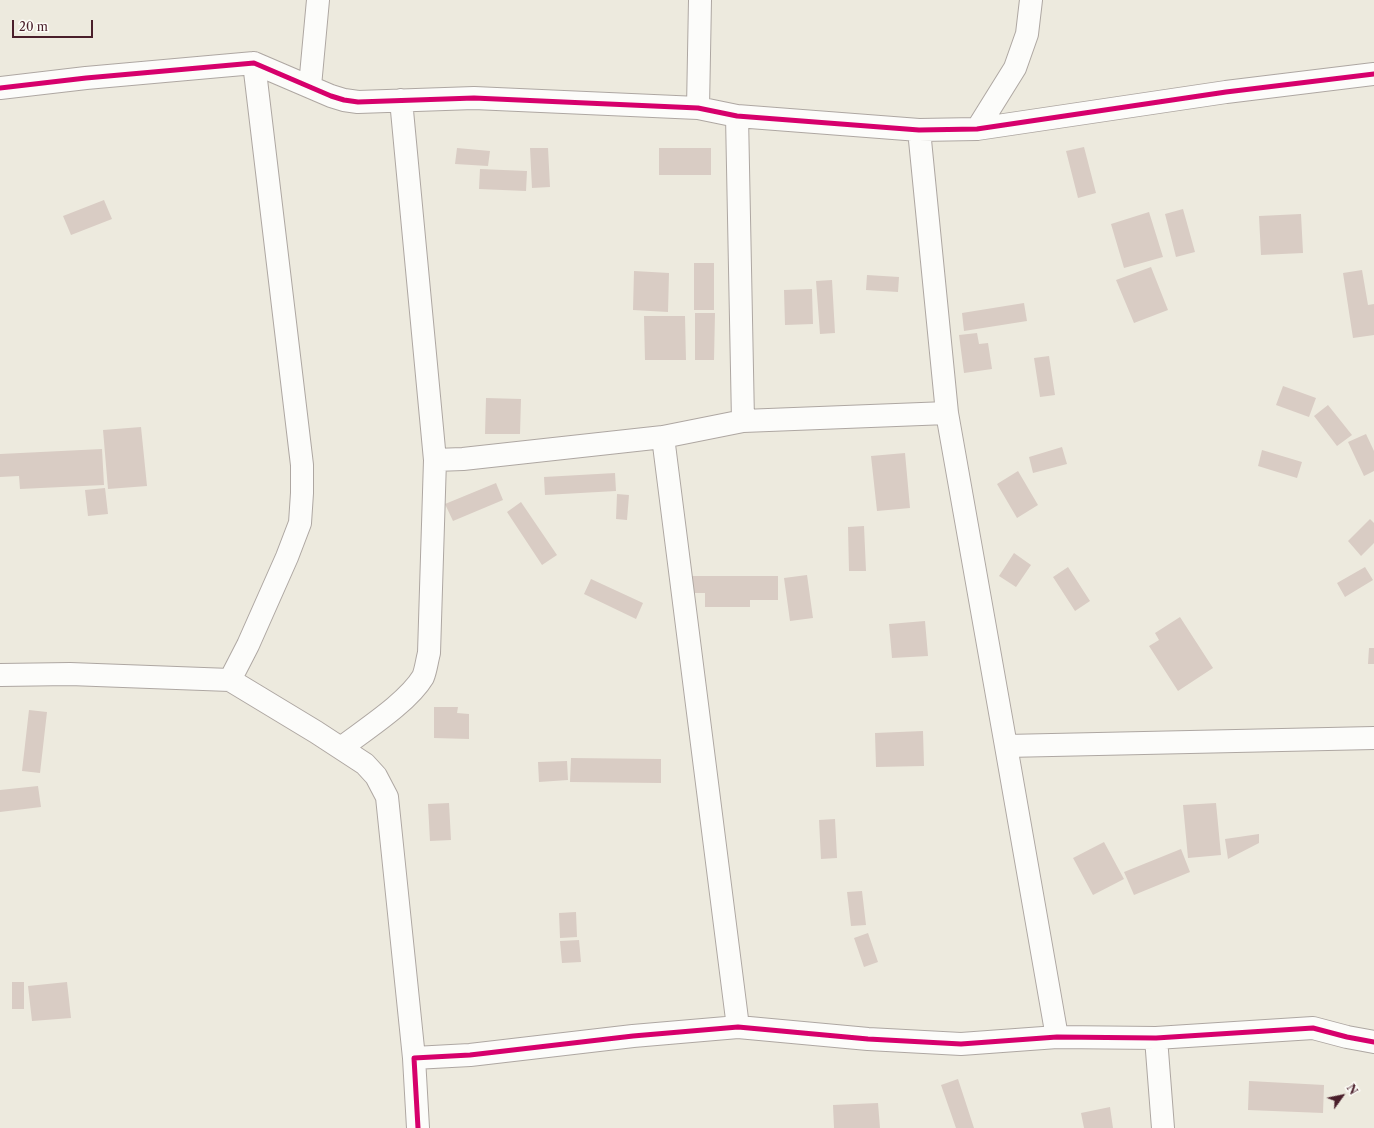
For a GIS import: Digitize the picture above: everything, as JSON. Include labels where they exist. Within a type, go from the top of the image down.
[{"type":"street","points":[[310,86],[318,0]]},
{"type":"street","points":[[698,108],[700,0]]},
{"type":"street","points":[[976,129],[1015,68],[1027,34],[1031,0]]},
{"type":"street","points":[[230,680],[287,557],[300,523],[302,493],[302,465],[254,63]]},
{"type":"street","points":[[0,88],[86,78],[254,63],[331,96],[358,102],[474,98],[698,108],[737,116],[919,130],[976,129],[1226,92],[1374,74]]},
{"type":"street","points":[[341,748],[414,690],[424,675],[428,653],[435,460],[401,100]]},
{"type":"street","points":[[737,116],[743,421]]},
{"type":"street","points":[[919,130],[946,413],[1057,1037]]},
{"type":"street","points":[[435,460],[463,459],[663,437],[743,421],[946,413]]},
{"type":"street","points":[[663,437],[738,1027]]},
{"type":"street","points":[[0,675],[70,674],[230,680],[365,764],[376,776],[387,797],[414,1058],[418,1128]]},
{"type":"street","points":[[1006,746],[1374,738]]},
{"type":"street","points":[[414,1058],[470,1055],[633,1036],[738,1027],[868,1039],[961,1044],[1057,1037],[1156,1038],[1313,1028],[1374,1042]]},
{"type":"street","points":[[1156,1038],[1163,1128]]},
{"type":"building","points":[[1084,147],[1096,193],[1078,198],[1066,151]]},
{"type":"building","points":[[457,148],[490,151],[488,166],[455,164]]},
{"type":"building","points":[[530,148],[548,148],[550,187],[532,188]]},
{"type":"building","points":[[659,148],[711,148],[711,175],[659,175]]},
{"type":"building","points":[[480,169],[527,171],[526,191],[479,189]]},
{"type":"building","points":[[104,200],[112,219],[71,235],[63,216]]},
{"type":"building","points":[[1183,209],[1195,252],[1176,257],[1165,214]]},
{"type":"building","points":[[1149,212],[1163,257],[1124,268],[1111,224]]},
{"type":"building","points":[[1301,214],[1303,253],[1261,255],[1259,216]]},
{"type":"building","points":[[694,263],[714,263],[714,310],[694,310]]},
{"type":"building","points":[[1151,267],[1168,310],[1134,323],[1116,280]]},
{"type":"building","points":[[1362,270],[1368,305],[1374,304],[1374,335],[1353,338],[1343,273]]},
{"type":"building","points":[[634,271],[669,273],[668,312],[633,310]]},
{"type":"building","points":[[867,275],[899,277],[898,292],[866,290]]},
{"type":"building","points":[[832,280],[835,333],[820,334],[816,281]]},
{"type":"building","points":[[812,289],[813,324],[785,325],[784,290]]},
{"type":"building","points":[[1024,303],[1027,321],[964,331],[962,313]]},
{"type":"building","points":[[695,313],[715,313],[714,360],[695,360]]},
{"type":"building","points":[[644,316],[685,316],[686,360],[645,360]]},
{"type":"building","points":[[977,333],[979,344],[988,343],[992,369],[964,373],[959,335]]},
{"type":"building","points":[[1049,356],[1055,395],[1040,397],[1034,358]]},
{"type":"building","points":[[1283,386],[1316,398],[1309,417],[1276,405]]},
{"type":"building","points":[[486,398],[521,399],[520,434],[485,434]]},
{"type":"building","points":[[1328,405],[1352,435],[1337,446],[1314,416]]},
{"type":"building","points":[[141,427],[147,486],[108,489],[103,430]]},
{"type":"building","points":[[1366,434],[1374,451],[1374,471],[1364,476],[1348,442]]},
{"type":"building","points":[[1062,447],[1067,464],[1033,473],[1029,457]]},
{"type":"building","points":[[102,449],[104,485],[20,489],[19,476],[0,477],[0,454]]},
{"type":"building","points":[[1262,450],[1302,462],[1297,478],[1258,466]]},
{"type":"building","points":[[905,453],[910,508],[877,511],[871,456]]},
{"type":"building","points":[[1018,471],[1038,505],[1017,518],[997,484]]},
{"type":"building","points":[[615,473],[616,491],[545,495],[544,477]]},
{"type":"building","points":[[496,483],[503,500],[453,521],[445,504]]},
{"type":"building","points":[[105,488],[108,514],[88,516],[85,490]]},
{"type":"building","points":[[617,494],[629,495],[627,520],[616,519]]},
{"type":"building","points":[[521,502],[557,555],[542,565],[507,512]]},
{"type":"building","points":[[1370,519],[1374,523],[1374,543],[1361,556],[1348,541]]},
{"type":"building","points":[[864,526],[866,571],[849,571],[848,527]]},
{"type":"building","points":[[1014,553],[1031,565],[1016,587],[999,576]]},
{"type":"building","points":[[1068,567],[1090,601],[1075,611],[1053,577]]},
{"type":"building","points":[[1365,567],[1373,580],[1345,597],[1337,583]]},
{"type":"building","points":[[807,575],[813,618],[790,621],[784,578]]},
{"type":"building","points":[[683,576],[778,576],[778,600],[750,600],[750,607],[705,607],[705,593],[683,593]]},
{"type":"building","points":[[591,579],[643,603],[636,619],[584,594]]},
{"type":"building","points":[[1180,617],[1213,668],[1178,691],[1149,646],[1159,640],[1155,633]]},
{"type":"building","points":[[925,621],[928,656],[892,658],[889,624]]},
{"type":"building","points":[[1369,648],[1374,648],[1374,664],[1368,664]]},
{"type":"building","points":[[434,707],[458,707],[457,713],[469,714],[469,739],[434,738]]},
{"type":"building","points":[[29,710],[47,712],[40,773],[22,771]]},
{"type":"building","points":[[923,731],[924,766],[876,767],[875,733]]},
{"type":"building","points":[[571,758],[661,759],[661,783],[570,782]]},
{"type":"building","points":[[567,761],[568,780],[539,782],[538,762]]},
{"type":"building","points":[[38,786],[41,807],[0,812],[0,790]]},
{"type":"building","points":[[449,803],[451,840],[430,841],[428,804]]},
{"type":"building","points":[[1216,803],[1221,855],[1188,858],[1183,805]]},
{"type":"building","points":[[835,819],[837,858],[821,859],[819,820]]},
{"type":"building","points":[[1259,834],[1259,843],[1228,859],[1225,839]]},
{"type":"building","points":[[1104,842],[1124,879],[1093,895],[1073,858]]},
{"type":"building","points":[[1181,849],[1190,872],[1134,895],[1124,872]]},
{"type":"building","points":[[862,891],[866,925],[851,926],[847,892]]},
{"type":"building","points":[[576,912],[577,937],[560,938],[559,913]]},
{"type":"building","points":[[868,933],[878,962],[864,967],[854,938]]},
{"type":"building","points":[[579,940],[581,962],[562,963],[560,941]]},
{"type":"building","points":[[12,982],[24,982],[24,1009],[12,1009]]},
{"type":"building","points":[[67,982],[71,1018],[32,1021],[28,986]]},
{"type":"building","points":[[958,1079],[974,1128],[956,1128],[941,1085]]},
{"type":"building","points":[[1249,1081],[1324,1085],[1323,1113],[1248,1110]]},
{"type":"building","points":[[878,1103],[880,1128],[834,1128],[833,1105]]},
{"type":"building","points":[[1110,1107],[1113,1128],[1084,1128],[1081,1113]]},
{"type":"cycle path","points":[[0,88],[86,78],[254,63],[331,96],[358,102],[474,98],[698,108],[737,116],[919,130],[977,129],[1226,92],[1374,74]]},
{"type":"cycle path","points":[[418,1128],[414,1058],[470,1055],[633,1036],[738,1027],[868,1039],[961,1044],[1057,1037],[1156,1038],[1313,1028],[1374,1042]]}]
